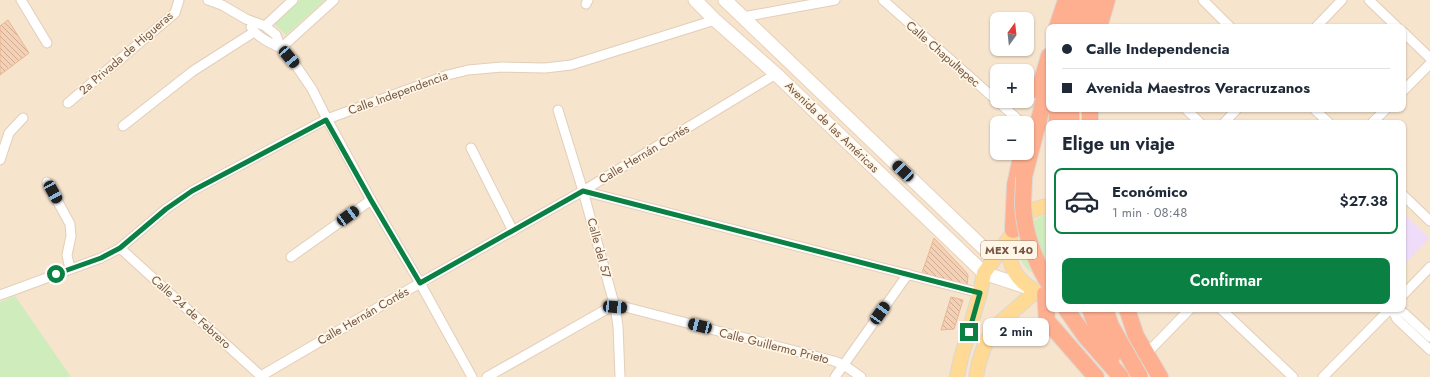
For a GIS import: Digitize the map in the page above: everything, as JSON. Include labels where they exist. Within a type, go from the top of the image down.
[{"type":"highway","points":[[1061,24],[1066,0]]},
{"type":"highway","points":[[1062,24],[1078,0]]},
{"type":"highway","points":[[1085,24],[1092,0]]},
{"type":"highway","points":[[1100,24],[1107,0]]},
{"type":"highway","points":[[1030,116],[1046,66]]},
{"type":"highway","points":[[1046,93],[1024,177],[1023,207],[1029,241],[1041,271],[1042,290],[1047,321],[1096,377]]},
{"type":"highway","name":"MEX 140","points":[[1012,233],[1015,185],[1021,160]]},
{"type":"highway","points":[[1068,312],[1085,336],[1121,377]]},
{"type":"highway","points":[[1091,312],[1098,331],[1121,377]]},
{"type":"highway","points":[[1106,312],[1111,326],[1140,377]]},
{"type":"highway","points":[[1128,312],[1136,336],[1153,366],[1140,371],[1133,377]]},
{"type":"highway","points":[[1081,359],[1100,360],[1114,355],[1125,349],[1136,336]]},
{"type":"main road","name":"Avenida de las Américas","points":[[695,0],[715,20],[776,74],[984,273],[1042,290]]},
{"type":"main road","name":"Avenida de las Américas","points":[[726,0],[994,258]]},
{"type":"main road","name":"Calle Independencia","points":[[715,20],[743,17]]},
{"type":"main road","name":"MEX 140","points":[[1042,290],[1018,278],[1011,266],[1008,251],[1012,233],[1025,215],[1041,207],[1046,206]]},
{"type":"main road","points":[[957,377],[984,273],[1012,233]]},
{"type":"main road","points":[[976,377],[979,362],[986,342],[994,328],[1042,290]]},
{"type":"street","points":[[21,0],[47,43]]},
{"type":"street","name":"2a Privada de Higueras","points":[[68,103],[175,13],[179,0]]},
{"type":"street","points":[[208,0],[222,5],[265,26],[276,36],[281,48],[297,67],[312,89],[326,120],[420,283],[472,377]]},
{"type":"street","points":[[265,26],[293,0]]},
{"type":"street","points":[[281,48],[334,0]]},
{"type":"street","name":"Calle Independencia","points":[[743,17],[835,0]]},
{"type":"street","name":"Calle Chapultepec","points":[[882,0],[1011,116]]},
{"type":"street","points":[[1203,0],[1227,24]]},
{"type":"street","points":[[1319,24],[1342,0]]},
{"type":"street","points":[[1369,0],[1394,24]]},
{"type":"street","points":[[246,18],[254,32],[281,48]]},
{"type":"street","name":"Calle Independencia","points":[[0,295],[101,258],[120,248],[166,209],[192,191],[326,120],[448,75],[468,70],[502,67],[545,68],[571,65],[715,20]]},
{"type":"street","points":[[123,126],[193,71],[254,32]]},
{"type":"street","points":[[1406,35],[1430,58]]},
{"type":"street","points":[[1406,89],[1430,64]]},
{"type":"street","name":"Calle Hernán Cortés","points":[[261,376],[420,283],[583,191],[776,74]]},
{"type":"street","name":"Calle del 57","points":[[558,110],[583,191],[615,307],[618,326],[620,377]]},
{"type":"street","points":[[1189,112],[1197,120]]},
{"type":"street","points":[[1227,120],[1234,112]]},
{"type":"street","points":[[1317,112],[1326,120]]},
{"type":"street","points":[[1375,120],[1383,112]]},
{"type":"street","points":[[0,160],[9,133],[23,118]]},
{"type":"street","points":[[471,148],[513,231]]},
{"type":"street","points":[[47,182],[70,224],[71,236],[67,255],[70,269]]},
{"type":"street","points":[[583,191],[980,293]]},
{"type":"street","points":[[1406,198],[1430,221]]},
{"type":"street","points":[[291,257],[371,200]]},
{"type":"street","name":"Calle 24 de Febrero","points":[[120,248],[261,376]]},
{"type":"street","points":[[1406,292],[1430,267]]},
{"type":"street","points":[[835,377],[908,274]]},
{"type":"street","points":[[487,377],[605,310],[615,307]]},
{"type":"street","name":"Calle Guillermo Prieto","points":[[615,307],[625,307],[834,361],[844,365],[861,377]]},
{"type":"street","points":[[1153,366],[1188,312]]},
{"type":"street","points":[[1224,312],[1293,377]]},
{"type":"street","points":[[1323,377],[1389,312]]},
{"type":"street","points":[[1394,312],[1397,319],[1430,350]]},
{"type":"street","points":[[1401,312],[1404,313],[1430,337]]},
{"type":"street","points":[[1121,377],[1136,336]]},
{"type":"shaded area","points":[[0,0],[1430,0],[1430,377],[0,377]]},
{"type":"shaded area","points":[[1406,216],[1429,238],[1406,263]]},
{"type":"green space","points":[[300,0],[325,0],[286,35],[274,24]]},
{"type":"green space","points":[[1046,215],[1046,279],[1036,275],[1027,268],[1021,259],[1018,249],[1019,239],[1024,230],[1033,221]]},
{"type":"green space","points":[[15,296],[71,377],[0,377],[0,302]]},
{"type":"building","points":[[8,20],[29,53],[0,75],[0,26]]},
{"type":"building","points":[[934,238],[966,272],[968,275],[967,285],[922,273]]},
{"type":"building","points":[[951,297],[963,300],[954,329],[941,330]]},
{"type":"route","points":[[56,274],[101,258],[120,248],[166,209],[192,191],[326,120],[420,283],[583,191],[980,293],[969,332]]}]
